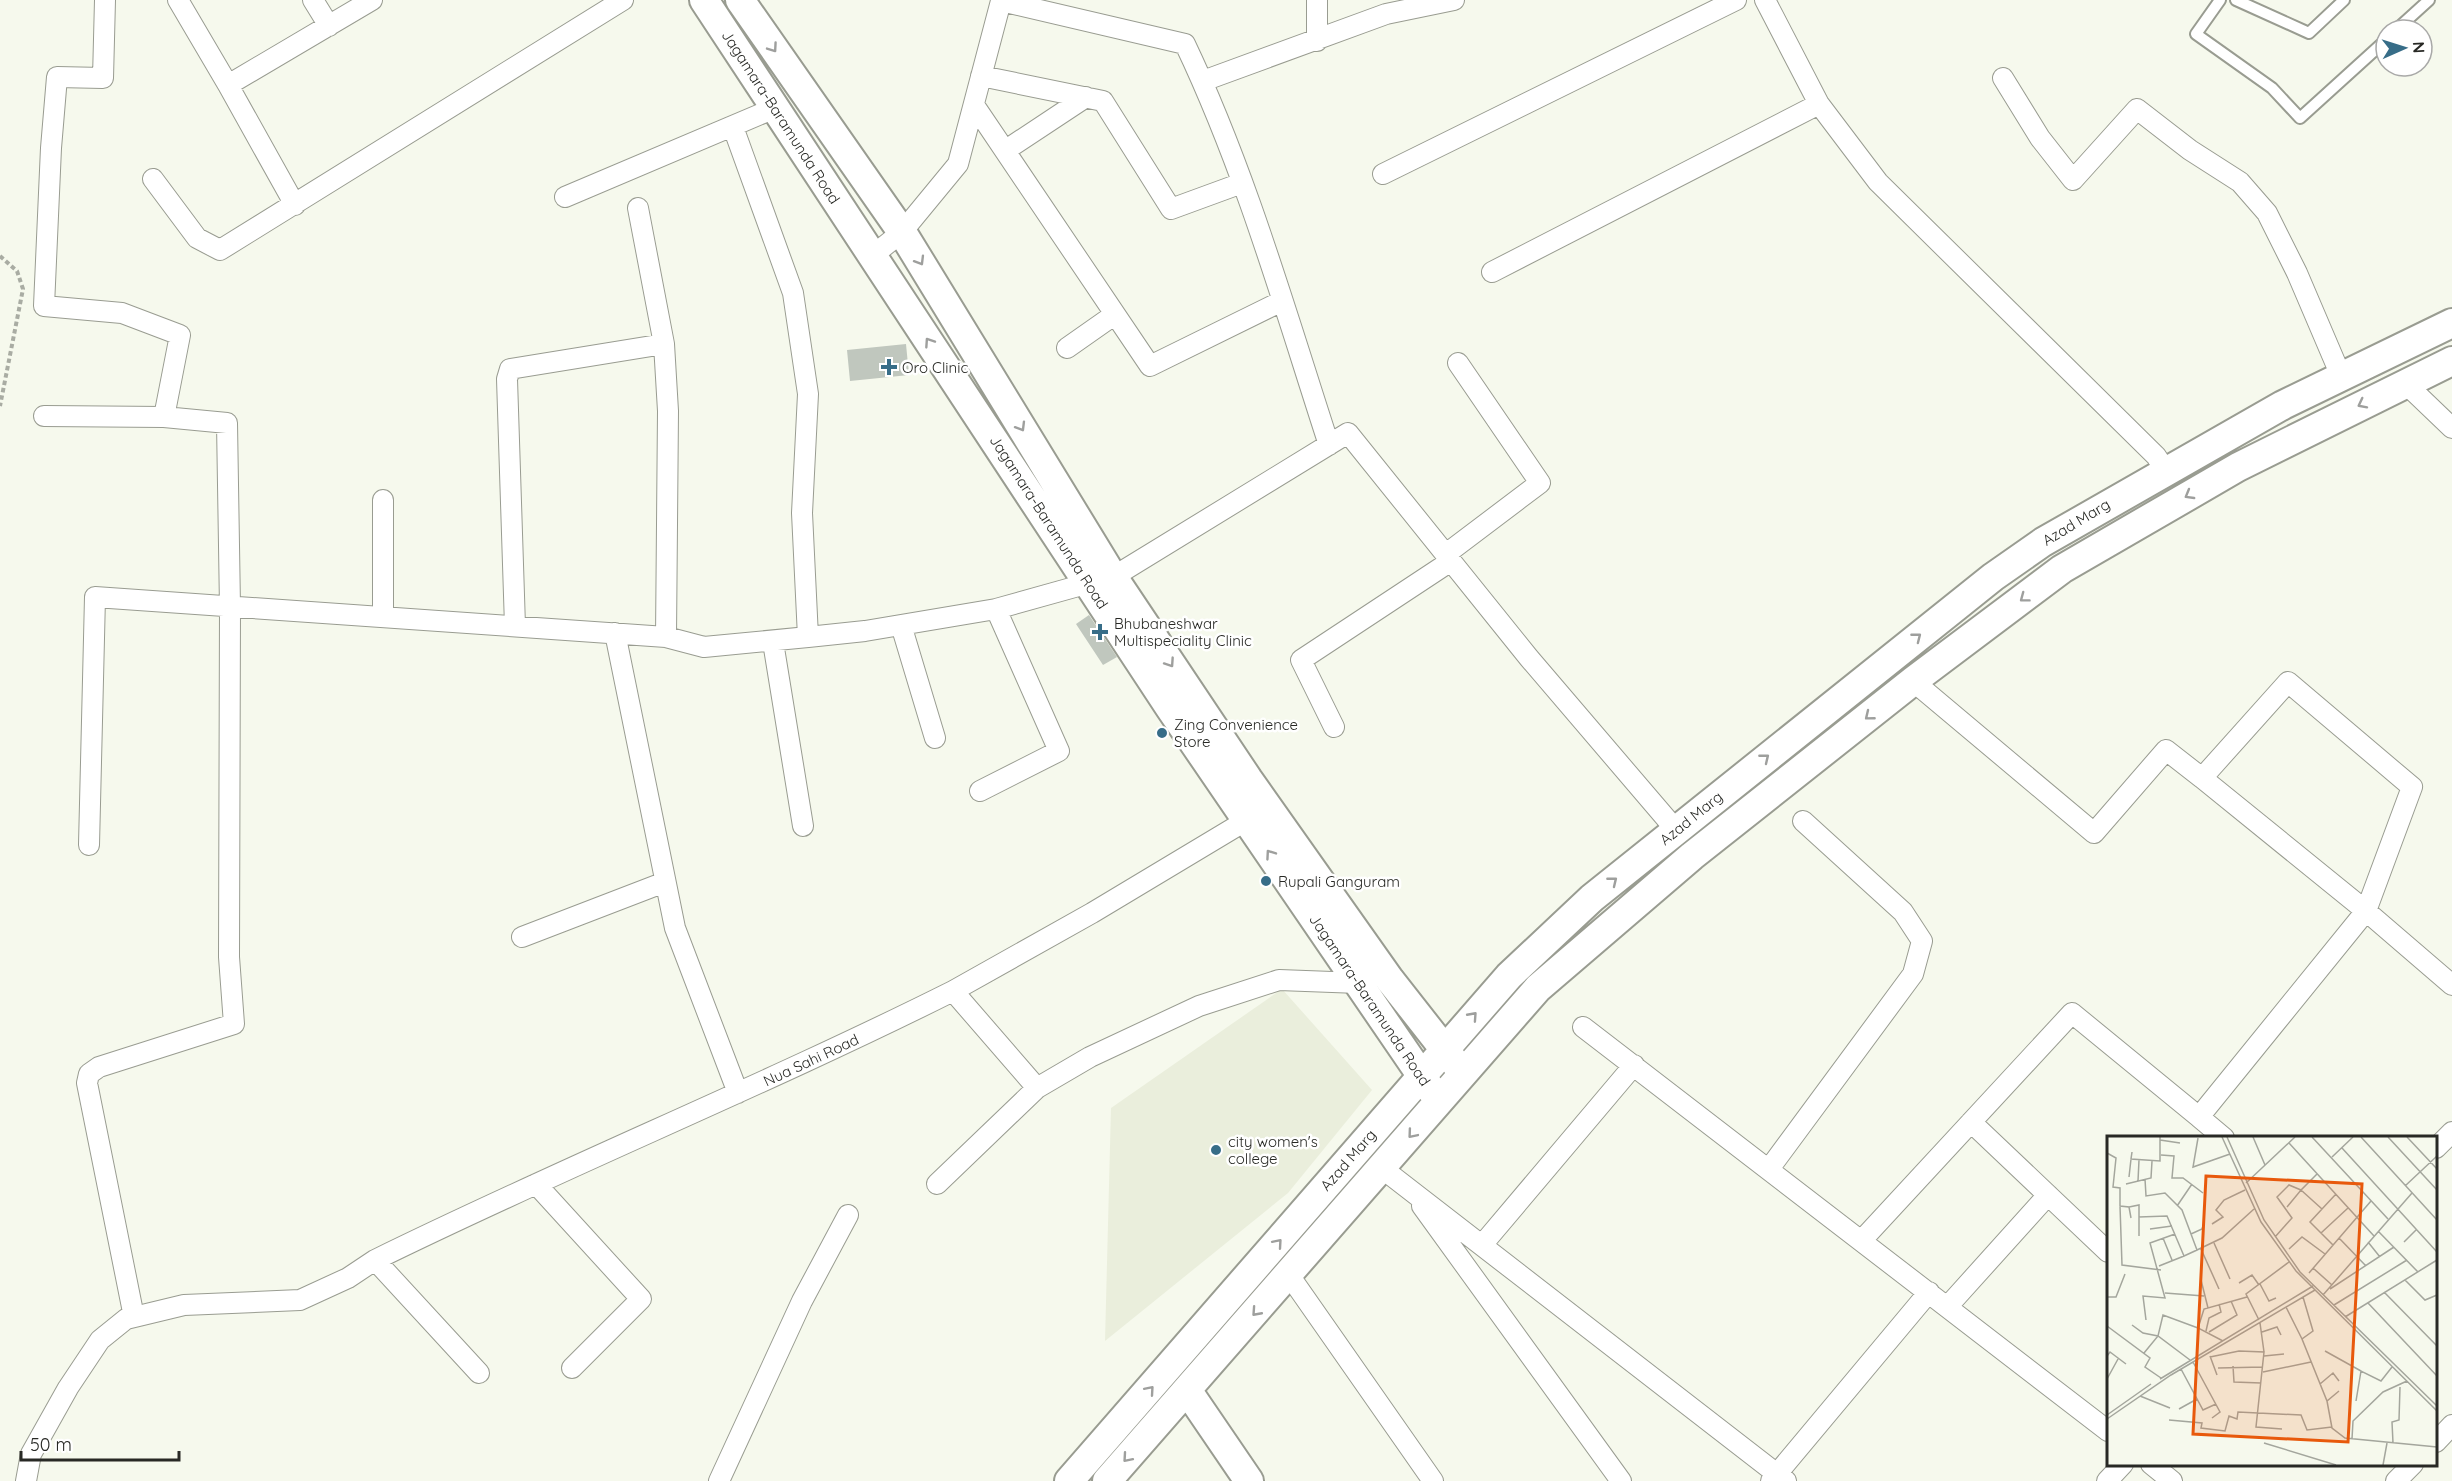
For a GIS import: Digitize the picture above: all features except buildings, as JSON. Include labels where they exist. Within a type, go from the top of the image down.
[{"type":"street","points":[[105,0],[103,78],[57,77],[51,148],[44,306],[122,313],[180,334],[165,417]]},
{"type":"street","points":[[178,0],[295,205]]},
{"type":"street","points":[[313,0],[329,26]]},
{"type":"street","points":[[228,85],[372,0]]},
{"type":"street","points":[[153,179],[197,238],[220,250],[623,0]]},
{"type":"street","name":"Jagamara-Baramunda Road","points":[[704,0],[872,256],[1101,580],[1248,779],[1390,980],[1463,1073]]},
{"type":"street","name":"Jagamara-Baramunda Road","points":[[740,0],[902,232],[1101,580],[1247,820],[1421,1076],[1440,1100]]},
{"type":"street","points":[[872,256],[902,232],[958,164],[1002,0],[1185,44],[1203,81],[1242,183],[1329,445]]},
{"type":"street","points":[[1317,0],[1317,41]]},
{"type":"street","points":[[1203,81],[1386,14],[1454,0]]},
{"type":"street","points":[[1383,174],[1736,0]]},
{"type":"street","points":[[1765,0],[1819,104],[1878,183],[2156,456],[2166,471]]},
{"type":"street","points":[[981,76],[1103,101],[1171,209],[1242,183]]},
{"type":"street","points":[[2003,78],[2040,138],[2073,180],[2137,109],[2190,150],[2240,182],[2272,223],[2297,273],[2341,376]]},
{"type":"street","points":[[1006,150],[1086,97]]},
{"type":"street","points":[[1492,272],[1819,104]]},
{"type":"street","points":[[974,105],[1150,366],[1282,302]]},
{"type":"street","points":[[565,197],[775,108]]},
{"type":"street","points":[[733,127],[793,293],[805,372],[808,394],[802,513],[808,637]]},
{"type":"street","points":[[638,208],[664,344],[668,411],[666,637]]},
{"type":"street","points":[[1067,348],[1114,315]]},
{"type":"street","name":"Azad Marg","points":[[1069,1481],[1509,976],[1592,898],[1993,577],[2043,542],[2166,471],[2341,376],[2452,323]]},
{"type":"street","points":[[515,626],[507,379],[510,369],[664,344]]},
{"type":"street","name":"Azad Marg","points":[[1107,1481],[1538,988],[1589,941],[1692,855],[1913,681],[2062,569],[2238,467],[2452,361]]},
{"type":"street","points":[[1334,727],[1301,660],[1448,558],[1540,483],[1458,363]]},
{"type":"street","points":[[2404,383],[2452,428]]},
{"type":"street","points":[[44,416],[165,417],[227,423],[230,607],[229,957],[234,1024],[99,1067],[89,1074],[87,1083],[134,1317]]},
{"type":"street","points":[[89,845],[94,597],[666,637],[704,647],[773,642],[901,625],[996,609],[1101,580],[1348,433],[1448,558],[1676,830]]},
{"type":"street","points":[[383,500],[383,617]]},
{"type":"street","points":[[980,791],[1059,751],[996,609]]},
{"type":"street","points":[[901,625],[935,738]]},
{"type":"street","points":[[615,633],[675,928],[738,1093]]},
{"type":"street","points":[[773,642],[804,825]]},
{"type":"street","points":[[1913,681],[2094,833],[2166,750],[2366,911],[2452,985]]},
{"type":"street","points":[[2199,1117],[2366,911],[2412,787],[2288,682],[2202,778]]},
{"type":"street","name":"Nua Sahi Road","points":[[26,1481],[31,1454],[68,1388],[100,1340],[126,1319],[183,1305],[300,1300],[348,1278],[375,1260],[536,1184],[837,1048],[952,991],[1092,913],[1247,820]]},
{"type":"street","points":[[1769,1169],[1913,974],[1922,941],[1903,912],[1803,821]]},
{"type":"street","points":[[522,937],[665,882]]},
{"type":"street","points":[[937,1184],[1037,1088],[1090,1057],[1199,1006],[1279,980],[1359,983]]},
{"type":"street","points":[[952,991],[1037,1088]]},
{"type":"street","points":[[1862,1240],[2072,1013],[2223,1136]]},
{"type":"street","points":[[1583,1027],[2107,1429]]},
{"type":"street","points":[[1482,1245],[1634,1065]]},
{"type":"street","points":[[1971,1122],[2107,1250]]},
{"type":"street","points":[[2437,1147],[2452,1132]]},
{"type":"street","points":[[1383,1168],[1778,1479],[1929,1292]]},
{"type":"street","points":[[536,1184],[641,1299],[572,1368]]},
{"type":"street","points":[[1407,1186],[1621,1481]]},
{"type":"street","points":[[1948,1306],[2048,1194]]},
{"type":"street","points":[[719,1481],[802,1301],[848,1215]]},
{"type":"street","points":[[375,1260],[479,1373]]},
{"type":"street","points":[[1289,1275],[1433,1481]]},
{"type":"street","points":[[1187,1390],[1249,1481]]},
{"type":"street","points":[[2437,1441],[2452,1425]]},
{"type":"street","points":[[2106,1481],[2121,1466]]},
{"type":"street","points":[[2153,1466],[2172,1481]]},
{"type":"street","points":[[2396,1481],[2411,1466]]},
{"type":"lane","points":[[2220,0],[2196,34],[2272,88],[2300,118],[2374,51]]},
{"type":"lane","points":[[2236,0],[2309,33],[2342,0]]},
{"type":"lane","points":[[2410,18],[2429,0]]},
{"type":"path","points":[[0,256],[17,271],[23,289],[0,406]]},
{"type":"shaded area","name":"city women's college","points":[[1282,989],[1372,1090],[1288,1193],[1105,1341],[1111,1108]]},
{"type":"place","name":"Oro Clinic","points":[[889,367]]},
{"type":"place","name":"Bhubaneshwar Multispeciality Clinic","points":[[1100,632]]},
{"type":"place","name":"Zing Convenience Store","points":[[1162,733]]},
{"type":"place","name":"Rupali Ganguram","points":[[1266,881]]},
{"type":"place","name":"city women's college","points":[[1216,1150]]}]
